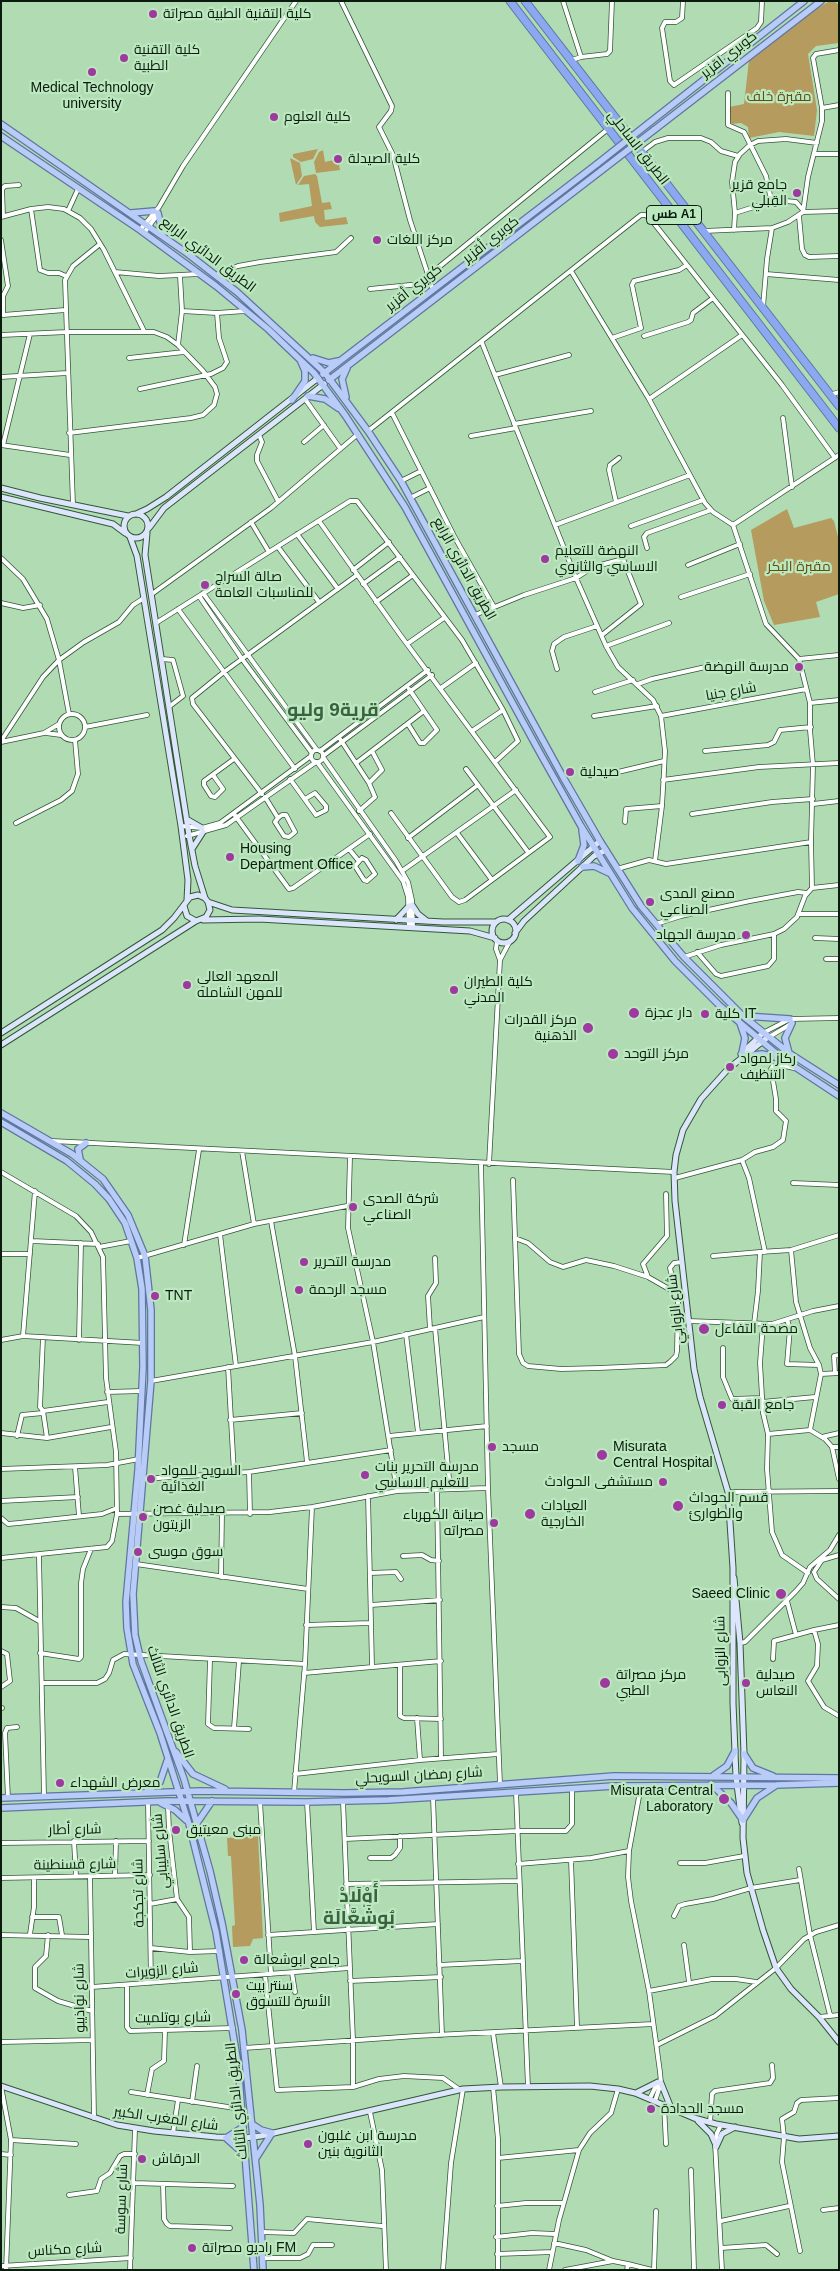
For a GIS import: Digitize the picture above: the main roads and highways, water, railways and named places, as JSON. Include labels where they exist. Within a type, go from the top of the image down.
[{"type":"highway","name":"الطريق الساحلي","points":[[510,1],[839,428]]},
{"type":"highway","name":"الطريق الساحلي","points":[[525,1],[839,406]]},
{"type":"main road","name":"كويري أقزير","points":[[318,378],[597,164],[804,1]]},
{"type":"main road","name":"كوبري اقزير","points":[[602,170],[821,1]]},
{"type":"main road","name":"الطريق الدائري الرابع","points":[[1,124],[147,224],[216,276],[306,354],[325,373],[401,481],[600,841],[617,869],[656,924],[684,957],[743,1016],[789,1053],[839,1085]]},
{"type":"main road","name":"الطريق الدائري الرابع","points":[[1,136],[142,232],[199,274],[296,354],[324,384],[405,507],[581,826],[632,908],[675,961],[740,1024],[783,1059],[839,1096]]},
{"type":"main road","name":"كوبري أقزير","points":[[324,384],[602,170]]},
{"type":"main road","points":[[130,213],[157,210],[163,236]]},
{"type":"main road","points":[[292,400],[304,384],[305,378],[305,371],[296,354]]},
{"type":"main road","points":[[306,354],[329,363],[348,355]]},
{"type":"main road","points":[[350,406],[342,386],[342,379],[343,373],[354,361]]},
{"type":"main road","points":[[306,397],[325,400],[345,415]]},
{"type":"main road","points":[[578,861],[584,845],[581,826]]},
{"type":"main road","points":[[583,868],[594,866],[610,874]]},
{"type":"main road","points":[[743,1016],[793,1021],[785,1038],[789,1053]]},
{"type":"main road","points":[[740,1024],[745,1038],[744,1054],[762,1054],[783,1059]]},
{"type":"main road","name":"الطريق الدائري الثالث","points":[[1,1112],[52,1141],[94,1170],[114,1192],[133,1224],[145,1256],[151,1310],[151,1381],[133,1614],[140,1654],[187,1791],[217,1896],[233,1977],[244,2048],[262,2232],[263,2270]]},
{"type":"main road","name":"الطريق الدائري الثالث","points":[[1,1122],[81,1171],[109,1199],[124,1223],[138,1258],[142,1289],[143,1343],[139,1459],[126,1602],[131,1655],[189,1824],[212,1911],[233,2028],[242,2109],[254,2270]]},
{"type":"main road","points":[[80,1159],[78,1149],[86,1142]]},
{"type":"main road","points":[[173,1749],[194,1774],[230,1791]]},
{"type":"main road","points":[[712,1775],[727,1766],[735,1751]]},
{"type":"main road","points":[[744,1754],[753,1768],[777,1778]]},
{"type":"main road","points":[[147,1792],[163,1777],[168,1759]]},
{"type":"main road","name":"شارع رمضان السويحلي","points":[[5,1798],[178,1791],[403,1792],[614,1776],[712,1775],[839,1778]]},
{"type":"main road","name":"شارع رمضان السويحلي","points":[[1,1808],[157,1801],[343,1801],[433,1798],[640,1786],[839,1783]]},
{"type":"main road","points":[[711,1784],[731,1803],[742,1821],[757,1798],[776,1785]]},
{"type":"main road","points":[[157,1801],[168,1805],[189,1824]]},
{"type":"main road","points":[[196,1823],[212,1801]]},
{"type":"main road","points":[[252,2124],[272,2134],[255,2158]]},
{"type":"main road","points":[[243,2127],[226,2138],[245,2155]]},
{"type":"place","name":"كلية التقنية الطبية مصراتة","points":[[153,14]]},
{"type":"place","name":"كلية التقنية الطبية","points":[[124,58]]},
{"type":"place","name":"Medical Technology university","points":[[92,72]]},
{"type":"place","name":"كلية العلوم","points":[[274,117]]},
{"type":"place","name":"كلية الصيدلة","points":[[338,159]]},
{"type":"place","name":"جامع قزير القِبلي","points":[[797,193]]},
{"type":"place","name":"مركز اللغات","points":[[377,240]]},
{"type":"place","name":"النهضة للتعليم الاساسي والثانوي","points":[[545,559]]},
{"type":"place","name":"صالة السراج للمناسبات العامة","points":[[205,585]]},
{"type":"place","name":"مدرسة النهضة","points":[[799,667]]},
{"type":"place","name":"صيدلية","points":[[570,772]]},
{"type":"place","name":"Housing Department Office","points":[[230,857]]},
{"type":"place","name":"مصنع المدى الصناعي","points":[[650,902]]},
{"type":"place","name":"مدرسة الجهاد","points":[[746,935]]},
{"type":"place","name":"المعهد العالي للمهن الشامله","points":[[187,985]]},
{"type":"place","name":"كلية الطيران المدني","points":[[454,990]]},
{"type":"place","name":"دار عجزة","points":[[634,1013]]},
{"type":"place","name":"كلية IT","points":[[705,1014]]},
{"type":"place","name":"مركز القدرات الذهنية","points":[[588,1028]]},
{"type":"place","name":"مركز التوحد","points":[[613,1054]]},
{"type":"place","name":"ركاز لمواد التنظيف","points":[[730,1067]]},
{"type":"place","name":"شركة الصدى الصناعي","points":[[353,1207]]},
{"type":"place","name":"مدرسة التحرير","points":[[304,1262]]},
{"type":"place","name":"مسجد الرحمة","points":[[299,1290]]},
{"type":"place","name":"TNT","points":[[155,1296]]},
{"type":"place","name":"مصحة التفاءل","points":[[704,1329]]},
{"type":"place","name":"جامع القبة","points":[[722,1405]]},
{"type":"place","name":"مسجد","points":[[492,1447]]},
{"type":"place","name":"Misurata Central Hospital","points":[[602,1455]]},
{"type":"place","name":"مدرسة التحرير بنات للتعليم الاساسي","points":[[365,1475]]},
{"type":"place","name":"السويح للمواد الغذائية","points":[[151,1479]]},
{"type":"place","name":"مستشفى الحوادث","points":[[663,1482]]},
{"type":"place","name":"قسم الحوداث والطوارئ","points":[[678,1506]]},
{"type":"place","name":"العيادات الخارجية","points":[[530,1514]]},
{"type":"place","name":"صيدلية غصن الزيتون","points":[[143,1517]]},
{"type":"place","name":"صيانة الكهرباء مصراته","points":[[494,1523]]},
{"type":"place","name":"سوق موسى","points":[[138,1552]]},
{"type":"place","name":"Saeed Clinic","points":[[781,1594]]},
{"type":"place","name":"مركز مصراتة الطبي","points":[[605,1683]]},
{"type":"place","name":"صيدلية النعاس","points":[[746,1683]]},
{"type":"place","name":"معرض الشهداء","points":[[60,1783]]},
{"type":"place","name":"Misurata Central Laboratory","points":[[724,1799]]},
{"type":"place","name":"مبنى معيتيق","points":[[176,1830]]},
{"type":"place","name":"جامع ابوشعالة","points":[[244,1960]]},
{"type":"place","name":"سنتر بيت الأسرة للتسوق","points":[[236,1994]]},
{"type":"place","name":"مسجد الحدادة","points":[[651,2109]]},
{"type":"place","name":"مدرسة ابن غلبون الثانوية بنين","points":[[308,2144]]},
{"type":"place","name":"الدرقاش","points":[[142,2159]]},
{"type":"place","name":"راديو مصراتة FM","points":[[192,2248]]},
{"type":"district","name":"قرية9 وليو","points":[[333,711]]},
{"type":"district","name":"أَوْلَادْ بُوشَعَّالَة","points":[[359,1908]]},
{"type":"park label","name":"مقبرة خلف","points":[[779,97]]},
{"type":"park label","name":"مقبرة البكر","points":[[799,567]]}]
